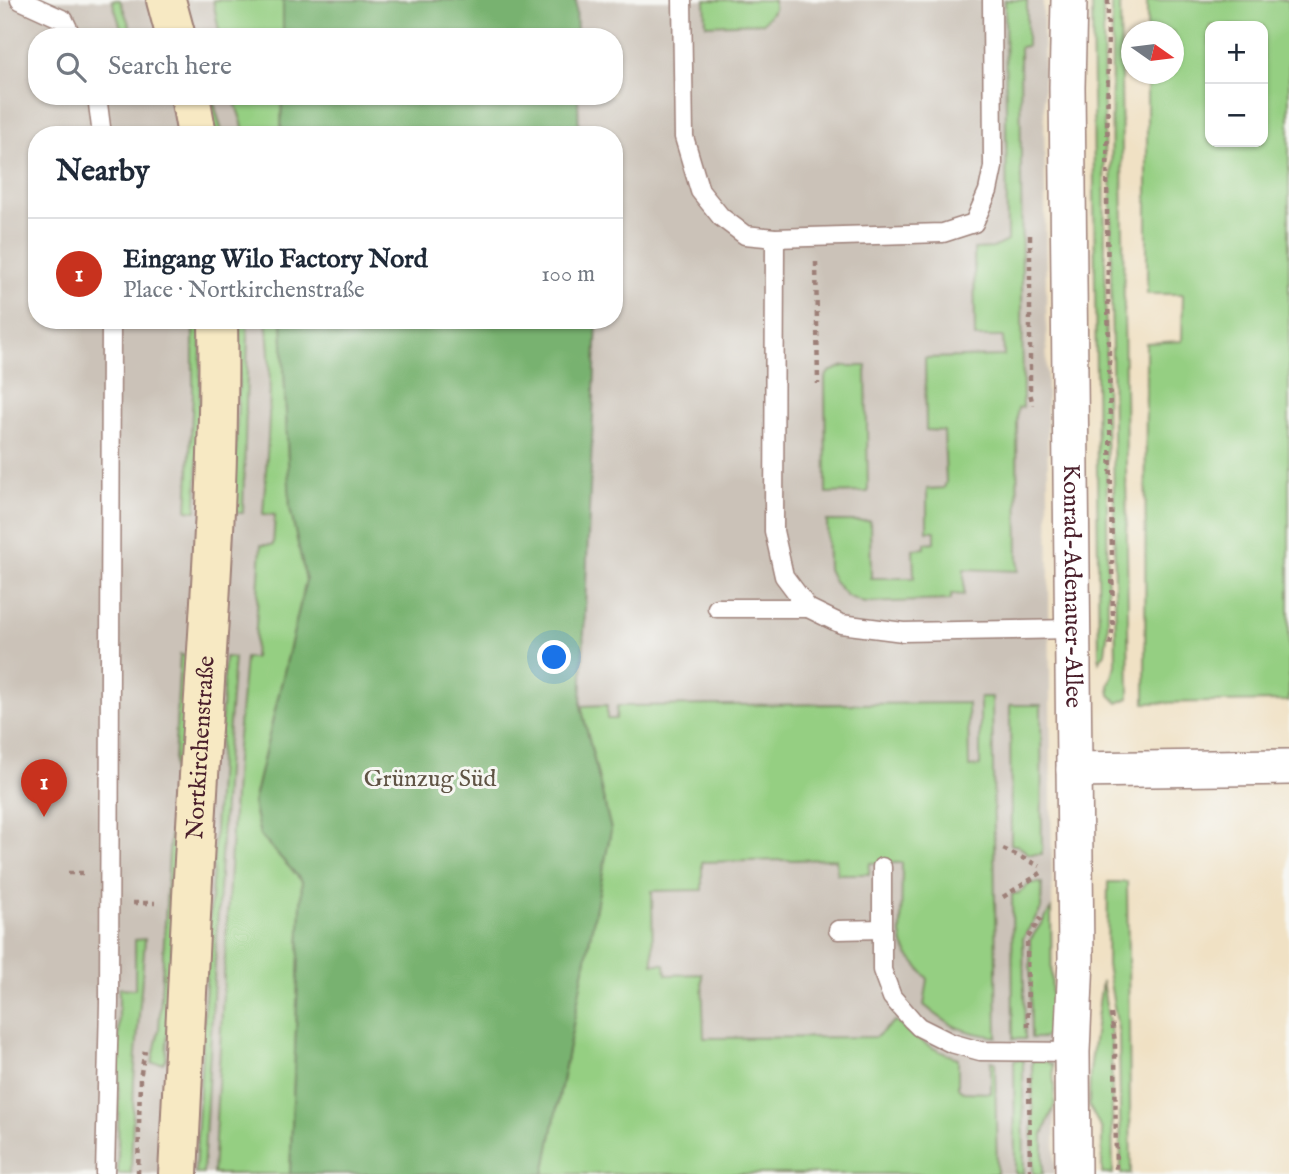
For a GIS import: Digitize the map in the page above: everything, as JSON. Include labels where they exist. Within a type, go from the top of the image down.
[{"type":"main road","points":[[166,0],[174,28]]},
{"type":"main road","points":[[192,105],[195,126]]},
{"type":"main road","name":"Nortkirchenstraße","points":[[177,1174],[216,522],[220,402],[218,329]]},
{"type":"street","name":"Konrad-Adenauer-Allee","points":[[1069,0],[1076,958],[1072,1052],[1073,1174]]},
{"type":"street","points":[[1074,770],[1289,767]]},
{"type":"lane","points":[[20,0],[64,20],[68,28]]},
{"type":"lane","points":[[682,0],[684,137],[700,191],[721,217],[745,235],[775,238],[943,233],[974,223],[988,191],[993,167],[992,0]]},
{"type":"lane","points":[[98,105],[101,126]]},
{"type":"lane","points":[[775,238],[774,531],[785,576],[808,608]]},
{"type":"lane","points":[[104,1174],[109,1003],[111,329]]},
{"type":"lane","points":[[717,608],[808,608],[841,624],[903,632],[1072,629]]},
{"type":"lane","points":[[882,867],[882,970],[892,997],[919,1027],[951,1043],[980,1051],[1072,1052]]},
{"type":"lane","points":[[838,930],[882,929]]},
{"type":"path","points":[[816,238],[818,384]]},
{"type":"path","points":[[1003,849],[1048,869]]},
{"type":"path","points":[[1047,882],[1048,869]]},
{"type":"path","points":[[1003,897],[1048,869]]},
{"type":"path","points":[[125,903],[160,903]]},
{"type":"path","points":[[1030,1174],[1027,939],[1046,909]]},
{"type":"shaded area","points":[[0,0],[1043,0],[1055,1174],[0,1174]]},
{"type":"green space","points":[[112,0],[120,0],[131,28],[121,28]]},
{"type":"green space","points":[[213,0],[283,0],[283,28],[218,28]]},
{"type":"green space","points":[[283,0],[576,0],[577,28],[283,28]]},
{"type":"green space","points":[[705,0],[774,0],[774,9],[763,23],[706,25]]},
{"type":"green space","points":[[1005,0],[1027,0],[1027,46],[1020,47],[1023,407],[1018,408],[1017,413],[1018,571],[964,569],[964,595],[951,594],[951,600],[864,603],[847,596],[834,582],[828,569],[827,521],[870,521],[871,578],[914,578],[913,549],[925,548],[925,543],[935,542],[935,531],[927,531],[927,489],[944,488],[946,482],[944,431],[926,430],[925,358],[1004,356],[1003,337],[975,337],[974,249],[993,248],[1007,241]]},
{"type":"green space","points":[[1092,0],[1103,0],[1108,628],[1105,653],[1099,661]]},
{"type":"green space","points":[[1112,0],[1120,0],[1129,698],[1118,703],[1110,695],[1109,685],[1116,665],[1111,279]]},
{"type":"green space","points":[[1147,0],[1289,0],[1289,701],[1145,703],[1146,343],[1182,341],[1183,294],[1147,294],[1147,84],[1184,84],[1184,21],[1147,21]]},
{"type":"green space","points":[[211,105],[214,105],[220,126],[214,126]]},
{"type":"green space","points":[[236,105],[282,105],[281,126],[242,126]]},
{"type":"green space","points":[[282,105],[578,105],[579,126],[281,126]]},
{"type":"green space","points":[[193,329],[202,329],[196,511],[187,510]]},
{"type":"green space","points":[[237,329],[247,329],[243,513],[233,513],[239,373]]},
{"type":"green space","points":[[267,329],[282,329],[290,508],[306,580],[253,803],[260,835],[302,881],[290,1174],[213,1174],[236,759],[245,658],[254,658],[261,545],[273,545],[275,515],[263,514],[270,392]]},
{"type":"green space","name":"Grünzug Süd","points":[[282,329],[597,329],[581,706],[611,830],[544,1174],[290,1174],[302,881],[260,835],[253,803],[306,580],[290,508]]},
{"type":"green space","points":[[844,366],[866,366],[868,492],[826,493],[825,378],[829,372]]},
{"type":"green space","points":[[180,655],[188,656],[166,1059],[163,1063],[152,1063],[159,1029]]},
{"type":"green space","points":[[225,657],[234,658],[203,1174],[195,1174]]},
{"type":"green space","points":[[980,697],[992,697],[997,1037],[957,1027],[941,1019],[924,1005],[928,979],[908,955],[901,934],[902,863],[870,863],[869,874],[837,874],[836,859],[702,862],[702,890],[652,891],[653,964],[665,964],[666,975],[702,974],[704,1038],[876,1037],[895,1021],[940,1052],[958,1058],[958,1087],[963,1092],[991,1093],[991,1061],[995,1062],[997,1174],[544,1174],[611,830],[581,706],[607,705],[607,719],[616,719],[617,706],[968,703],[969,767],[980,766]]},
{"type":"green space","points":[[1010,705],[1041,705],[1042,854],[1029,854],[1017,845],[1011,845]]},
{"type":"green space","points":[[1108,882],[1127,882],[1131,1174],[1121,1174],[1119,1035],[1107,965]]},
{"type":"green space","points":[[1031,883],[1042,883],[1041,909],[1023,938],[1025,1039],[1013,1039],[1012,894],[1019,893]]},
{"type":"green space","points":[[1051,909],[1052,1033],[1043,1038],[1031,1038],[1030,940]]},
{"type":"green space","points":[[145,939],[134,1080],[131,1174],[118,1174],[119,988],[135,989],[135,940]]},
{"type":"green space","points":[[1102,981],[1111,1034],[1113,1174],[1102,1174],[1102,1130],[1089,1106],[1090,1071]]},
{"type":"green space","points":[[1041,1059],[1053,1065],[1055,1104],[1043,1134],[1043,1174],[1033,1174],[1032,1060]]},
{"type":"green space","points":[[1014,1060],[1023,1060],[1024,1174],[1015,1174]]},
{"type":"place","name":"Eingang Wilo Factory Nord","points":[[44,817]]}]
